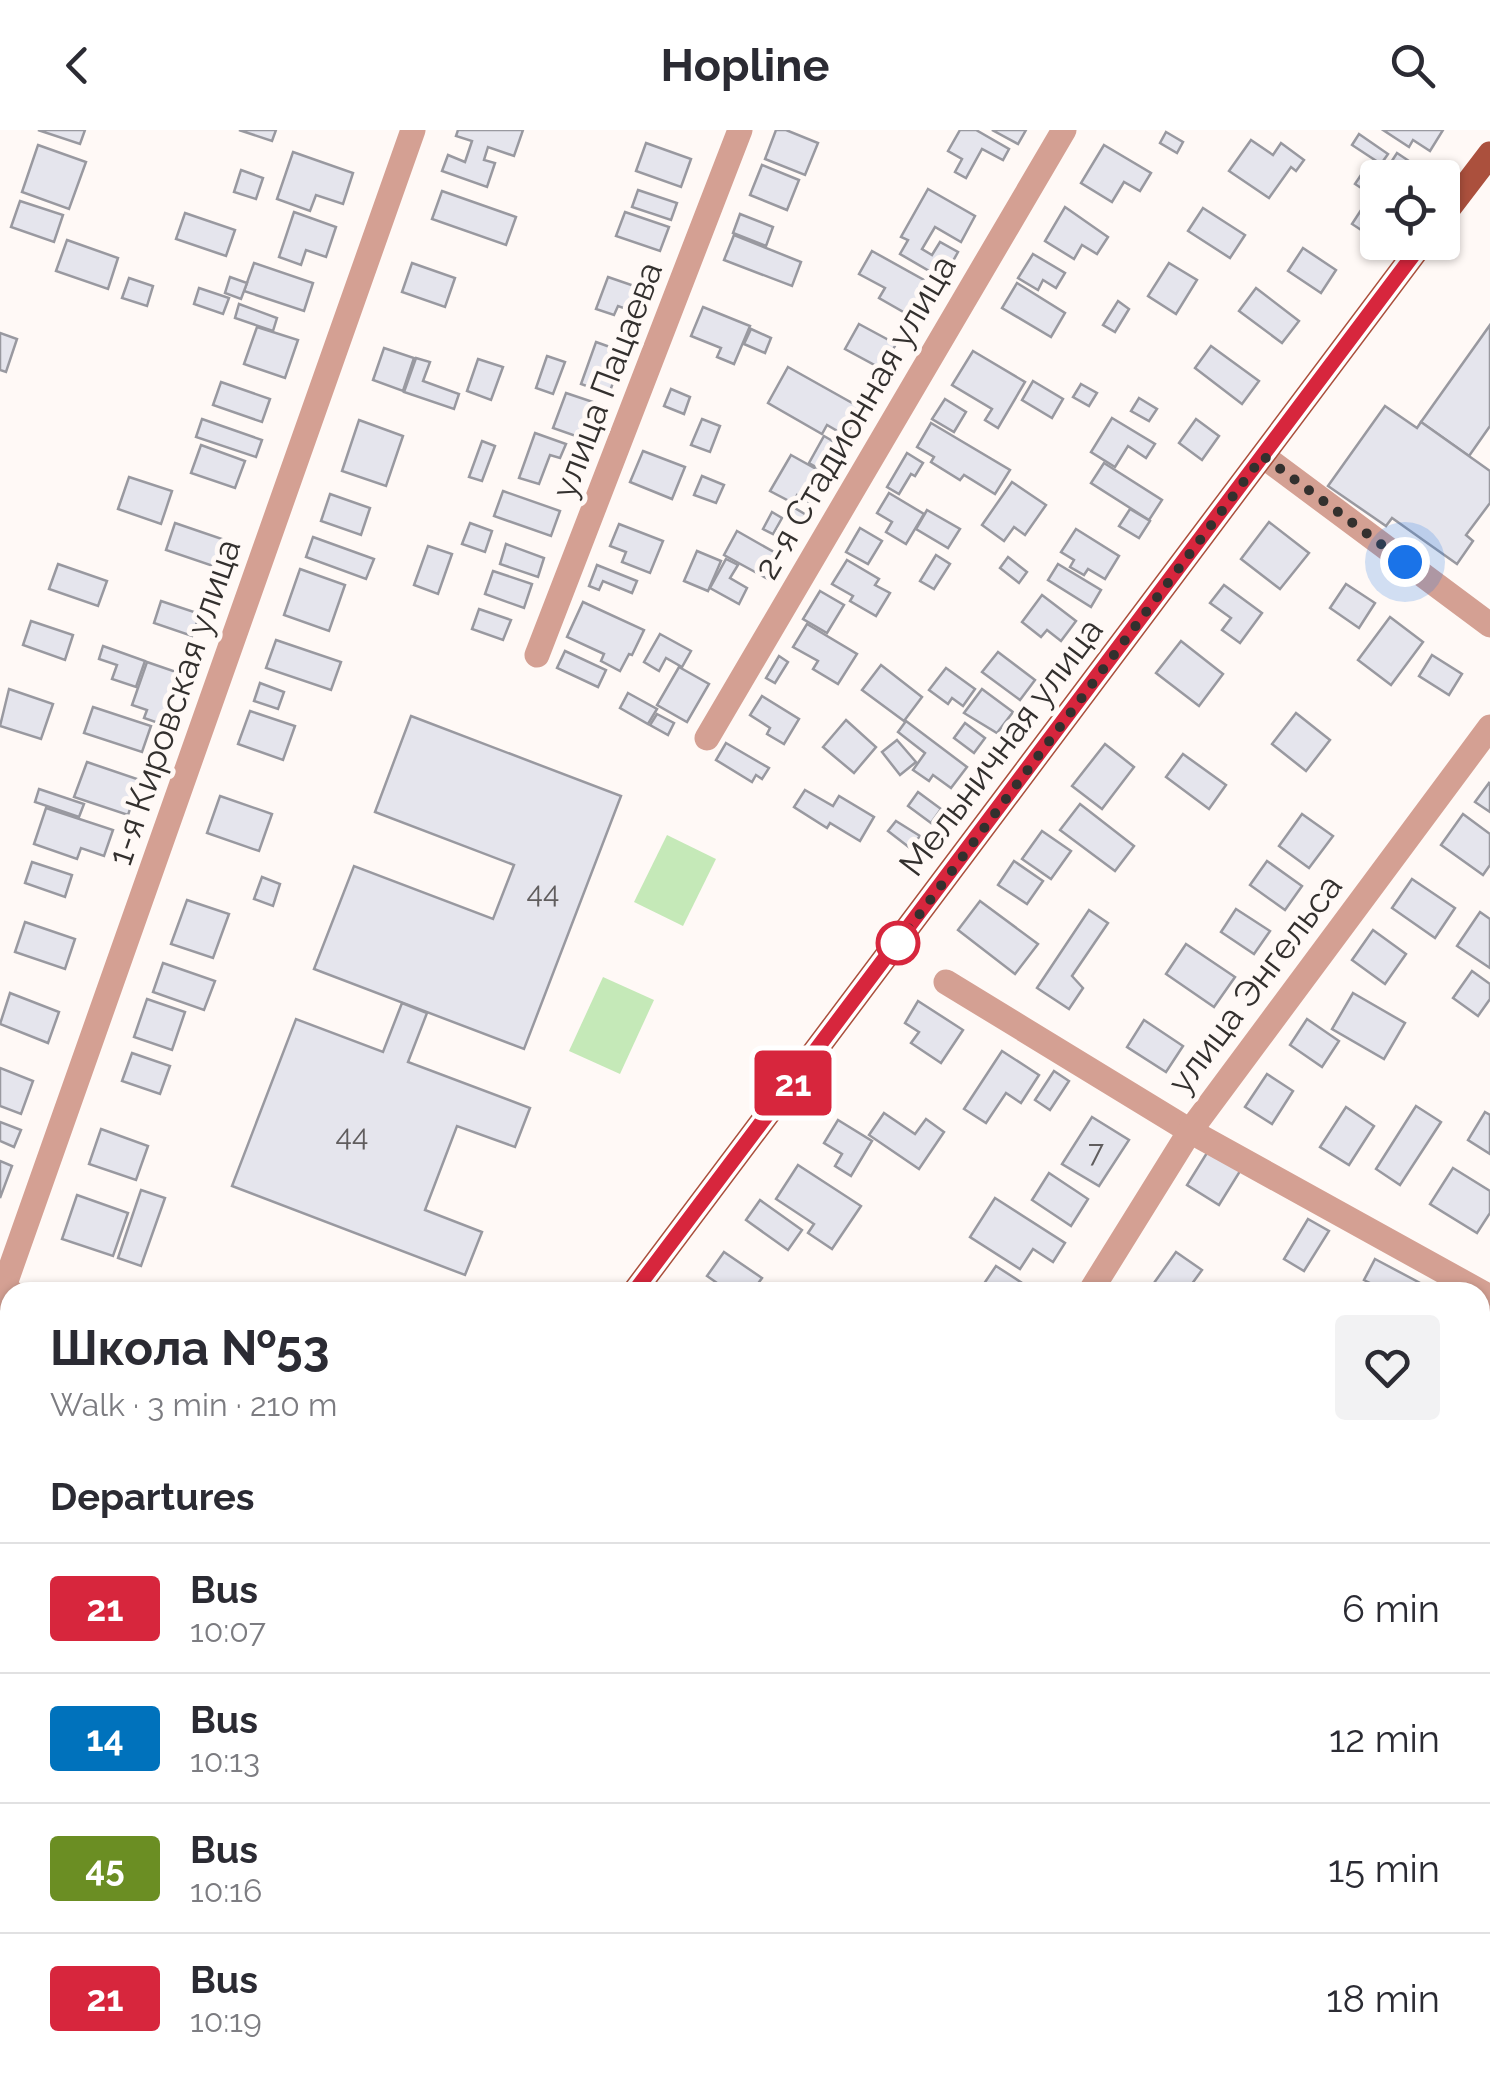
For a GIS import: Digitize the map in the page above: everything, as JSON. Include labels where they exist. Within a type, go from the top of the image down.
[{"type":"main road","points":[[1460,193],[1490,154]]},
{"type":"main road","name":"Мельничная улица","points":[[642,1282],[1410,260]]},
{"type":"street","name":"1-я Кировская улица","points":[[7,1282],[414,130]]},
{"type":"street","name":"улица Пацаева","points":[[537,655],[740,130]]},
{"type":"street","name":"2-я Стадионная улица","points":[[706,738],[1064,130]]},
{"type":"street","points":[[1263,456],[1490,625]]},
{"type":"street","name":"улица Энгельса","points":[[1096,1282],[1190,1131],[1490,727]]},
{"type":"street","points":[[946,982],[1190,1131],[1463,1282]]},
{"type":"green space","points":[[667,835],[716,859],[683,926],[634,902]]},
{"type":"green space","points":[[603,977],[654,1000],[620,1074],[569,1051]]},
{"type":"building","points":[[38,130],[85,130],[80,144]]},
{"type":"building","points":[[239,130],[276,130],[272,141]]},
{"type":"building","points":[[458,130],[523,130],[514,156],[488,147],[484,160],[495,163],[487,187],[442,171],[448,155],[465,162],[472,141],[456,136]]},
{"type":"building","points":[[776,130],[818,143],[805,175],[765,159]]},
{"type":"building","points":[[960,130],[976,130],[1009,149],[1003,160],[982,149],[966,178],[955,172],[962,159],[948,151]]},
{"type":"building","points":[[992,130],[1026,130],[1018,144]]},
{"type":"building","points":[[1383,130],[1443,130],[1430,151],[1413,140],[1409,147]]},
{"type":"building","points":[[1166,132],[1183,142],[1177,153],[1160,143]]},
{"type":"building","points":[[1359,134],[1388,154],[1384,160],[1375,160],[1352,145]]},
{"type":"building","points":[[1251,140],[1273,155],[1281,143],[1304,160],[1296,171],[1291,167],[1269,198],[1229,171]]},
{"type":"building","points":[[646,143],[691,159],[681,187],[636,171]]},
{"type":"building","points":[[38,145],[86,162],[69,209],[22,192]]},
{"type":"building","points":[[1104,145],[1151,173],[1140,191],[1124,182],[1112,202],[1081,183]]},
{"type":"building","points":[[293,152],[353,173],[343,204],[316,195],[310,211],[277,199]]},
{"type":"building","points":[[762,165],[799,180],[787,210],[750,195]]},
{"type":"building","points":[[241,170],[263,178],[256,199],[234,192]]},
{"type":"building","points":[[928,189],[975,216],[961,242],[935,227],[922,249],[932,255],[940,242],[958,252],[943,279],[900,254],[908,240],[901,237]]},
{"type":"building","points":[[638,190],[677,203],[671,220],[632,207]]},
{"type":"building","points":[[442,191],[516,217],[506,245],[432,219]]},
{"type":"building","points":[[20,201],[63,215],[54,242],[11,227]]},
{"type":"building","points":[[1065,207],[1108,237],[1097,254],[1082,245],[1074,259],[1045,241]]},
{"type":"building","points":[[1203,208],[1245,235],[1230,258],[1188,231]]},
{"type":"building","points":[[294,212],[336,227],[326,257],[306,250],[301,265],[279,257]]},
{"type":"building","points":[[625,212],[669,227],[660,251],[616,236]]},
{"type":"building","points":[[1360,212],[1360,229],[1352,224]]},
{"type":"building","points":[[185,213],[235,230],[226,256],[176,239]]},
{"type":"building","points":[[740,214],[773,227],[766,246],[733,233]]},
{"type":"building","points":[[734,235],[801,262],[792,286],[724,260]]},
{"type":"building","points":[[67,240],[118,258],[108,289],[56,271]]},
{"type":"building","points":[[1303,248],[1336,270],[1321,293],[1288,271]]},
{"type":"building","points":[[872,251],[933,285],[914,318],[879,298],[885,288],[859,274]]},
{"type":"building","points":[[1033,254],[1065,273],[1056,288],[1043,280],[1038,290],[1018,278]]},
{"type":"building","points":[[254,263],[313,283],[304,311],[244,291]]},
{"type":"building","points":[[412,263],[455,278],[445,307],[402,292]]},
{"type":"building","points":[[1169,263],[1197,280],[1176,314],[1148,296]]},
{"type":"building","points":[[230,277],[247,283],[241,299],[225,293]]},
{"type":"building","points":[[608,277],[646,290],[638,313],[618,306],[614,315],[596,309]]},
{"type":"building","points":[[129,278],[153,286],[147,306],[122,298]]},
{"type":"building","points":[[1017,283],[1065,313],[1051,337],[1002,308]]},
{"type":"building","points":[[199,288],[229,298],[223,314],[194,304]]},
{"type":"building","points":[[1256,288],[1299,321],[1282,343],[1239,311]]},
{"type":"building","points":[[1118,301],[1129,309],[1115,332],[1103,325]]},
{"type":"building","points":[[239,304],[277,318],[273,331],[235,318]]},
{"type":"building","points":[[703,307],[750,326],[734,364],[717,357],[721,348],[691,336]]},
{"type":"building","points":[[859,324],[896,344],[882,369],[845,349]]},
{"type":"building","points":[[1490,325],[1490,426],[1469,456],[1421,422]]},
{"type":"building","points":[[257,327],[298,340],[285,378],[244,364]]},
{"type":"building","points":[[751,329],[771,338],[765,353],[744,344]]},
{"type":"building","points":[[0,333],[17,339],[6,372],[0,370]]},
{"type":"building","points":[[596,342],[624,352],[609,394],[581,384]]},
{"type":"building","points":[[1211,346],[1259,381],[1242,404],[1195,368]]},
{"type":"building","points":[[384,348],[414,358],[403,391],[373,380]]},
{"type":"building","points":[[973,351],[1025,382],[998,428],[985,420],[992,409],[952,385]]},
{"type":"building","points":[[547,356],[565,362],[553,394],[536,388]]},
{"type":"building","points":[[416,358],[430,362],[423,381],[459,394],[454,409],[404,392]]},
{"type":"building","points":[[478,359],[503,367],[491,400],[467,391]]},
{"type":"building","points":[[788,367],[861,408],[846,436],[827,425],[822,434],[768,403]]},
{"type":"building","points":[[1033,381],[1063,399],[1052,418],[1022,400]]},
{"type":"building","points":[[221,382],[270,399],[262,422],[213,405]]},
{"type":"building","points":[[1081,384],[1097,393],[1089,406],[1073,397]]},
{"type":"building","points":[[671,389],[690,397],[684,414],[664,406]]},
{"type":"building","points":[[566,393],[602,405],[590,441],[553,428]]},
{"type":"building","points":[[1139,398],[1157,409],[1149,421],[1131,411]]},
{"type":"building","points":[[945,399],[966,412],[954,432],[932,419]]},
{"type":"building","points":[[1385,406],[1417,428],[1421,422],[1490,471],[1490,503],[1466,535],[1473,541],[1457,564],[1392,518],[1386,526],[1328,486]]},
{"type":"building","points":[[1112,418],[1155,444],[1146,458],[1128,446],[1115,467],[1091,452]]},
{"type":"building","points":[[202,419],[262,440],[256,457],[196,437]]},
{"type":"building","points":[[702,419],[720,426],[710,452],[691,445]]},
{"type":"building","points":[[1196,419],[1219,436],[1202,460],[1179,443]]},
{"type":"building","points":[[359,420],[403,436],[386,486],[342,471]]},
{"type":"building","points":[[931,423],[1010,470],[995,494],[964,475],[960,480],[931,462],[934,457],[917,447]]},
{"type":"building","points":[[535,433],[566,444],[560,458],[550,455],[539,484],[519,478]]},
{"type":"building","points":[[824,436],[848,450],[833,477],[809,463]]},
{"type":"building","points":[[482,441],[495,446],[482,481],[469,477]]},
{"type":"building","points":[[201,445],[245,461],[235,488],[191,473]]},
{"type":"building","points":[[643,451],[685,467],[672,499],[630,482]]},
{"type":"building","points":[[907,453],[923,463],[899,494],[887,487]]},
{"type":"building","points":[[791,455],[825,474],[809,502],[797,495],[793,503],[770,491]]},
{"type":"building","points":[[1104,463],[1162,500],[1149,520],[1091,483]]},
{"type":"building","points":[[702,476],[724,485],[716,503],[694,495]]},
{"type":"building","points":[[129,477],[172,491],[161,524],[118,509]]},
{"type":"building","points":[[1012,482],[1046,505],[1025,535],[1014,527],[1004,541],[982,525]]},
{"type":"building","points":[[503,491],[560,511],[551,536],[494,516]]},
{"type":"building","points":[[889,493],[924,514],[906,544],[886,532],[892,522],[877,513]]},
{"type":"building","points":[[330,494],[370,508],[361,535],[321,521]]},
{"type":"building","points":[[793,507],[808,516],[801,527],[787,518]]},
{"type":"building","points":[[1130,509],[1150,521],[1139,538],[1119,526]]},
{"type":"building","points":[[927,510],[960,529],[948,548],[916,529]]},
{"type":"building","points":[[772,512],[782,518],[773,534],[763,529]]},
{"type":"building","points":[[1269,522],[1309,553],[1280,589],[1241,559]]},
{"type":"building","points":[[175,523],[222,539],[213,566],[166,550]]},
{"type":"building","points":[[470,523],[492,531],[485,552],[462,544]]},
{"type":"building","points":[[619,524],[663,541],[650,573],[622,562],[626,552],[610,546]]},
{"type":"building","points":[[860,528],[882,541],[868,564],[846,552]]},
{"type":"building","points":[[1076,529],[1119,556],[1105,579],[1088,569],[1084,575],[1070,567],[1074,560],[1061,552]]},
{"type":"building","points":[[737,531],[781,556],[768,579],[724,555]]},
{"type":"building","points":[[313,537],[374,559],[366,579],[306,557]]},
{"type":"building","points":[[506,544],[544,558],[538,577],[500,564]]},
{"type":"building","points":[[428,546],[452,554],[438,594],[414,585]]},
{"type":"building","points":[[697,551],[721,561],[708,591],[684,581]]},
{"type":"building","points":[[936,555],[950,564],[934,589],[920,581]]},
{"type":"building","points":[[1008,557],[1027,572],[1019,583],[1000,568]]},
{"type":"building","points":[[726,559],[738,565],[730,578],[747,588],[739,604],[710,588]]},
{"type":"building","points":[[847,560],[879,579],[875,585],[890,593],[876,616],[850,601],[853,596],[832,584]]},
{"type":"building","points":[[58,564],[107,581],[98,606],[49,589]]},
{"type":"building","points":[[1058,564],[1101,590],[1091,607],[1048,580]]},
{"type":"building","points":[[597,565],[637,581],[632,593],[603,581],[599,590],[589,586]]},
{"type":"building","points":[[300,569],[345,585],[329,631],[284,615]]},
{"type":"building","points":[[493,571],[532,584],[524,608],[485,594]]},
{"type":"building","points":[[1346,584],[1375,603],[1359,628],[1330,608]]},
{"type":"building","points":[[1224,585],[1262,613],[1240,643],[1222,630],[1231,618],[1210,603]]},
{"type":"building","points":[[820,591],[844,605],[827,633],[803,619]]},
{"type":"building","points":[[1042,595],[1076,621],[1061,641],[1047,630],[1041,637],[1022,622]]},
{"type":"building","points":[[161,601],[200,614],[192,636],[154,623]]},
{"type":"building","points":[[583,602],[644,630],[620,671],[601,661],[604,654],[567,637]]},
{"type":"building","points":[[479,609],[511,620],[503,640],[472,629]]},
{"type":"building","points":[[1390,617],[1423,642],[1391,685],[1358,660]]},
{"type":"building","points":[[31,621],[73,635],[65,660],[23,645]]},
{"type":"building","points":[[807,624],[857,654],[838,684],[813,669],[818,661],[793,647]]},
{"type":"building","points":[[660,634],[691,651],[682,667],[666,658],[659,671],[644,662]]},
{"type":"building","points":[[276,640],[341,662],[331,690],[266,668]]},
{"type":"building","points":[[1181,641],[1223,674],[1199,706],[1156,673]]},
{"type":"building","points":[[103,646],[145,661],[136,687],[112,679],[117,665],[99,659]]},
{"type":"building","points":[[565,651],[606,670],[598,687],[557,668]]},
{"type":"building","points":[[998,652],[1035,680],[1020,700],[982,672]]},
{"type":"building","points":[[1432,655],[1462,674],[1449,695],[1419,676]]},
{"type":"building","points":[[779,656],[788,662],[775,683],[766,678]]},
{"type":"building","points":[[147,662],[182,674],[164,725],[144,718],[147,710],[132,705]]},
{"type":"building","points":[[881,665],[922,697],[904,721],[862,690]]},
{"type":"building","points":[[679,667],[709,684],[687,722],[657,705]]},
{"type":"building","points":[[946,668],[975,689],[963,706],[952,698],[948,704],[929,690]]},
{"type":"building","points":[[260,683],[284,692],[278,709],[254,701]]},
{"type":"building","points":[[9,689],[53,704],[41,739],[0,726]]},
{"type":"building","points":[[982,689],[1013,712],[997,733],[964,713]]},
{"type":"building","points":[[628,693],[657,709],[648,724],[620,708]]},
{"type":"building","points":[[762,696],[799,719],[784,744],[767,734],[770,728],[750,715]]},
{"type":"building","points":[[93,707],[151,726],[142,752],[84,733]]},
{"type":"building","points":[[250,711],[295,726],[283,760],[238,744]]},
{"type":"building","points":[[1296,713],[1330,740],[1306,771],[1272,744]]},
{"type":"building","points":[[657,714],[674,723],[668,735],[650,725]]},
{"type":"building","points":[[411,716],[621,796],[524,1049],[314,969],[354,866],[493,919],[514,865],[375,812]]},
{"type":"building","points":[[846,720],[876,747],[854,773],[823,747]]},
{"type":"building","points":[[906,721],[967,767],[951,788],[933,775],[929,781],[913,770],[925,753],[898,732]]},
{"type":"building","points":[[965,723],[985,738],[974,753],[954,738]]},
{"type":"building","points":[[897,740],[916,762],[900,775],[882,752]]},
{"type":"building","points":[[726,743],[769,768],[762,779],[756,775],[752,782],[716,760]]},
{"type":"building","points":[[1105,744],[1134,767],[1102,809],[1072,786]]},
{"type":"building","points":[[1183,754],[1226,785],[1209,809],[1166,777]]},
{"type":"building","points":[[87,762],[140,780],[128,815],[74,797]]},
{"type":"building","points":[[1490,784],[1490,812],[1475,802]]},
{"type":"building","points":[[39,789],[84,804],[79,817],[35,802]]},
{"type":"building","points":[[805,790],[833,806],[839,796],[874,817],[860,841],[830,823],[827,828],[794,807]]},
{"type":"building","points":[[918,792],[941,809],[931,823],[908,806]]},
{"type":"building","points":[[220,796],[272,814],[259,851],[207,833]]},
{"type":"building","points":[[1080,804],[1134,846],[1115,871],[1060,830]]},
{"type":"building","points":[[46,808],[113,830],[104,856],[81,848],[77,859],[34,844]]},
{"type":"building","points":[[1302,814],[1333,836],[1309,868],[1279,846]]},
{"type":"building","points":[[1463,814],[1490,834],[1490,865],[1483,875],[1441,845]]},
{"type":"building","points":[[896,821],[920,836],[910,848],[888,831]]},
{"type":"building","points":[[1042,831],[1071,851],[1051,879],[1022,859]]},
{"type":"building","points":[[1014,861],[1043,881],[1027,904],[998,885]]},
{"type":"building","points":[[1267,861],[1302,886],[1285,910],[1250,885]]},
{"type":"building","points":[[32,862],[72,875],[65,897],[25,883]]},
{"type":"building","points":[[262,877],[280,884],[273,906],[254,899]]},
{"type":"building","points":[[1412,879],[1455,908],[1435,938],[1392,908]]},
{"type":"building","points":[[187,900],[229,914],[213,958],[171,944]]},
{"type":"building","points":[[980,901],[1038,944],[1015,974],[958,930]]},
{"type":"building","points":[[1236,909],[1270,931],[1254,954],[1221,932]]},
{"type":"building","points":[[1089,910],[1108,923],[1072,976],[1083,988],[1069,1009],[1037,988]]},
{"type":"building","points":[[1480,912],[1490,919],[1490,968],[1457,946]]},
{"type":"building","points":[[25,922],[75,939],[65,969],[15,952]]},
{"type":"building","points":[[1373,930],[1406,954],[1385,984],[1352,960]]},
{"type":"building","points":[[1186,944],[1235,977],[1214,1007],[1166,974]]},
{"type":"building","points":[[163,963],[215,981],[204,1010],[153,992]]},
{"type":"building","points":[[1472,971],[1490,984],[1490,999],[1478,1016],[1453,998]]},
{"type":"building","points":[[10,993],[59,1012],[48,1043],[0,1024]]},
{"type":"building","points":[[1353,993],[1405,1023],[1384,1059],[1332,1029]]},
{"type":"building","points":[[147,999],[185,1012],[172,1050],[134,1037]]},
{"type":"building","points":[[918,1001],[963,1030],[941,1063],[911,1043],[919,1032],[905,1023]]},
{"type":"building","points":[[402,1003],[427,1013],[408,1062],[530,1108],[515,1147],[457,1126],[425,1210],[482,1232],[465,1275],[232,1186],[296,1019],[383,1052]]},
{"type":"building","points":[[1307,1019],[1339,1041],[1322,1067],[1290,1045]]},
{"type":"building","points":[[1144,1020],[1183,1046],[1166,1072],[1127,1047]]},
{"type":"building","points":[[1002,1051],[1039,1075],[1021,1103],[1006,1093],[986,1123],[964,1109]]},
{"type":"building","points":[[132,1053],[170,1066],[160,1094],[122,1081]]},
{"type":"building","points":[[0,1068],[33,1081],[21,1114],[0,1106]]},
{"type":"building","points":[[1054,1071],[1069,1081],[1050,1110],[1035,1100]]},
{"type":"building","points":[[1267,1074],[1293,1091],[1272,1124],[1245,1107]]},
{"type":"building","points":[[1416,1106],[1441,1122],[1400,1185],[1376,1169]]},
{"type":"building","points":[[1346,1107],[1374,1126],[1349,1165],[1320,1147]]},
{"type":"building","points":[[1485,1112],[1490,1115],[1490,1154],[1468,1140]]},
{"type":"building","points":[[884,1113],[915,1134],[926,1119],[944,1132],[919,1169],[869,1135]]},
{"type":"building","points":[[1092,1117],[1129,1140],[1099,1186],[1062,1164]]},
{"type":"building","points":[[838,1120],[872,1141],[851,1176],[835,1166],[842,1154],[824,1143]]},
{"type":"building","points":[[0,1122],[21,1130],[14,1147],[0,1141]]},
{"type":"building","points":[[101,1129],[148,1146],[136,1180],[89,1164]]},
{"type":"building","points":[[1210,1148],[1242,1168],[1219,1205],[1187,1185]]},
{"type":"building","points":[[0,1161],[12,1166],[0,1198]]},
{"type":"building","points":[[798,1165],[861,1206],[832,1249],[808,1233],[814,1224],[776,1199]]},
{"type":"building","points":[[1453,1168],[1490,1191],[1490,1213],[1477,1233],[1430,1204]]},
{"type":"building","points":[[1049,1173],[1088,1199],[1071,1226],[1032,1200]]},
{"type":"building","points":[[141,1190],[165,1198],[141,1266],[118,1258]]},
{"type":"building","points":[[77,1195],[128,1213],[113,1256],[62,1239]]},
{"type":"building","points":[[995,1198],[1065,1243],[1053,1262],[1033,1249],[1020,1269],[970,1237]]},
{"type":"building","points":[[760,1200],[802,1230],[788,1250],[746,1220]]},
{"type":"building","points":[[1308,1219],[1329,1231],[1304,1271],[1284,1259]]},
{"type":"building","points":[[724,1252],[762,1278],[759,1282],[716,1282],[707,1276]]},
{"type":"building","points":[[1176,1252],[1202,1270],[1193,1282],[1155,1282]]},
{"type":"building","points":[[1375,1259],[1418,1282],[1368,1282],[1364,1280]]},
{"type":"building","points":[[996,1266],[1021,1282],[985,1282]]},
{"type":"bus line","name":"21","points":[[642,1282],[1410,260]]},
{"type":"route","points":[[898,943],[1263,456],[1405,562]]}]
